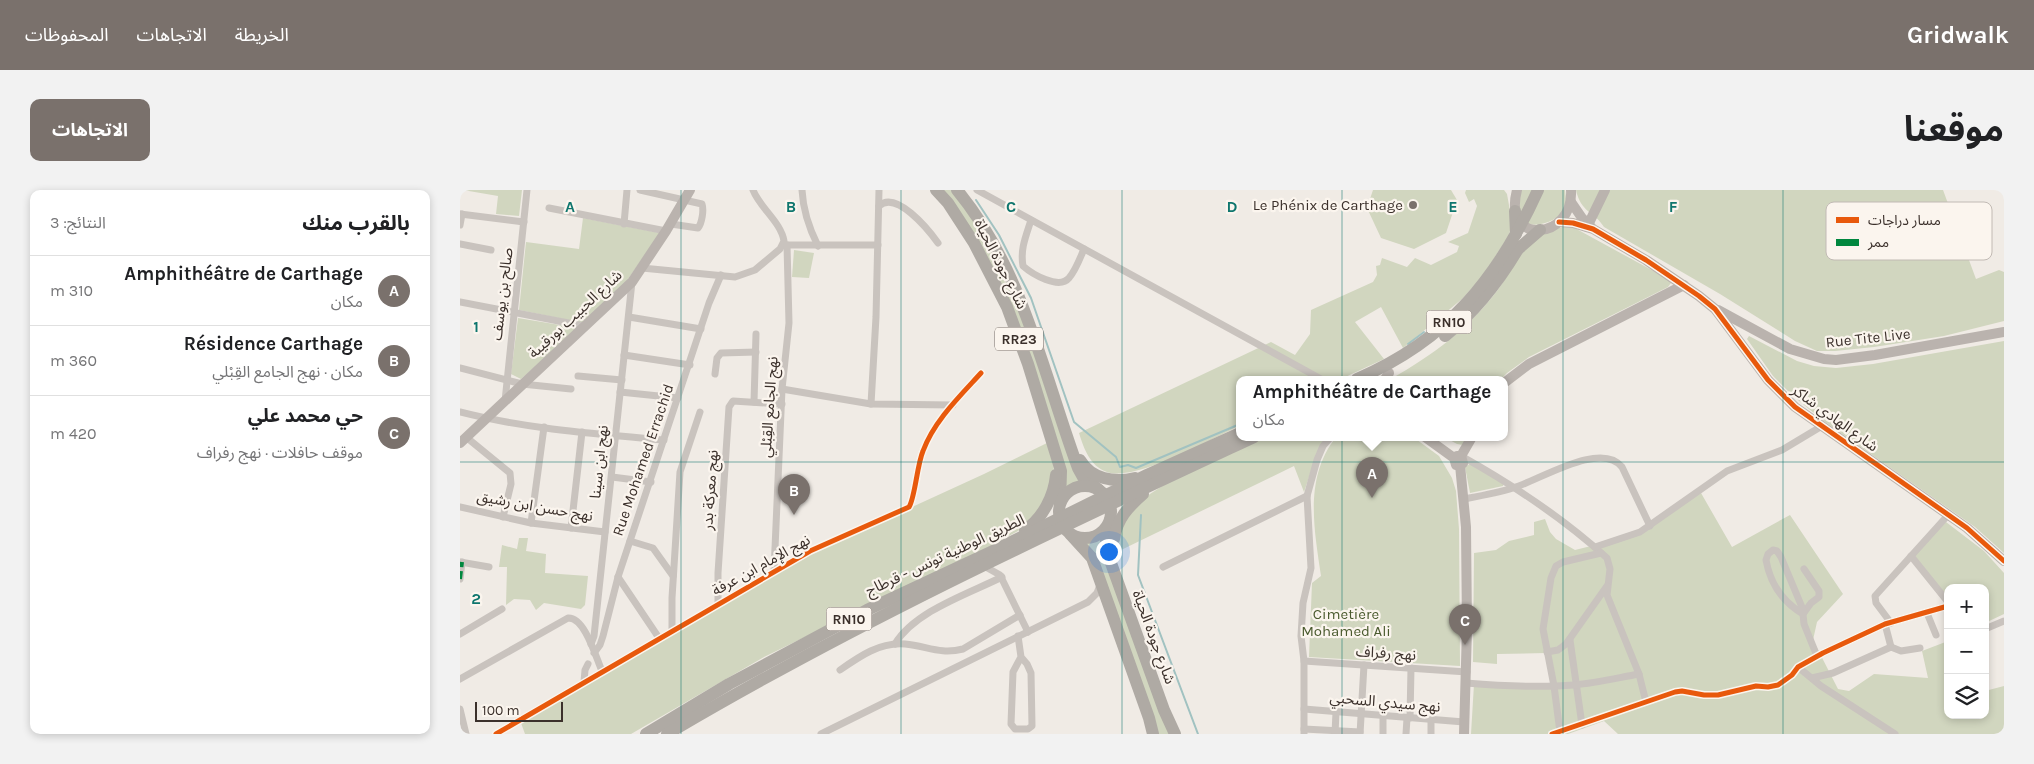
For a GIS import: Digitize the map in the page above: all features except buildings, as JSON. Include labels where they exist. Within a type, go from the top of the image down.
[{"type":"highway","name":"شارع جودة الحياة","points":[[936,190],[948,203],[974,243],[1006,307],[1028,364],[1061,470],[1060,502],[1064,526]]},
{"type":"highway","name":"RN10","points":[[1363,376],[1411,351],[1449,322],[1486,281],[1527,230],[1538,190]]},
{"type":"highway","name":"RN10","points":[[1386,376],[1416,358],[1456,328],[1493,287],[1517,250],[1548,190]]},
{"type":"highway","name":"شارع جودة الحياة","points":[[961,191],[988,235],[1021,300],[1080,473],[1105,496],[1110,520],[1106,539],[1107,552],[1164,710],[1175,734]]},
{"type":"highway","points":[[1516,200],[1527,230]]},
{"type":"highway","name":"الطريق الوطنية تونس - قرطاج","points":[[1151,479],[1236,435]]},
{"type":"highway","name":"الطريق الوطنية تونس - قرطاج","points":[[667,734],[783,667],[984,566],[1003,568],[1105,496],[1244,441]]},
{"type":"highway","points":[[1073,450],[1086,468],[1104,478],[1124,480],[1151,479]]},
{"type":"highway","points":[[991,552],[1030,526],[1038,518],[1051,496],[1055,484],[1056,455]]},
{"type":"highway","points":[[1118,583],[1113,548],[1116,527],[1127,508],[1151,479]]},
{"type":"highway","points":[[1060,502],[1063,496],[1074,488],[1087,485],[1105,496]]},
{"type":"highway","points":[[1064,526],[1078,537],[1093,537],[1106,528],[1110,520]]},
{"type":"highway","points":[[1064,526],[1092,558],[1153,734]]},
{"type":"highway","name":"الطريق الوطنية تونس - قرطاج","points":[[646,734],[778,656],[867,610],[991,552],[1064,526]]},
{"type":"highway","points":[[1051,533],[1080,543]]},
{"type":"street","name":"صالح بن يوسف","points":[[504,401],[527,190]]},
{"type":"street","points":[[624,224],[628,190]]},
{"type":"street","points":[[549,208],[624,224],[668,228],[694,228],[700,226],[702,204],[687,195],[640,190]]},
{"type":"street","name":"نهج الجامع القِبْلي","points":[[753,190],[756,197],[780,229],[784,236],[785,245],[789,323],[782,389],[774,571]]},
{"type":"street","points":[[802,190],[809,226],[818,246]]},
{"type":"street","points":[[871,404],[876,318],[879,190]]},
{"type":"street","points":[[977,190],[1315,376]]},
{"type":"street","points":[[1508,190],[1516,200]]},
{"type":"street","points":[[1527,230],[1550,228],[1559,222],[1569,210],[1571,190]]},
{"type":"street","points":[[1589,227],[1605,190]]},
{"type":"street","points":[[879,206],[884,198],[893,194]]},
{"type":"street","name":"شارع الحبيب بورقيبة","points":[[463,440],[632,282],[668,228],[687,195]]},
{"type":"street","points":[[904,199],[911,204],[938,243]]},
{"type":"street","points":[[1571,202],[1589,227]]},
{"type":"street","points":[[460,225],[461,214],[524,222]]},
{"type":"street","points":[[1031,220],[1022,248],[1023,266],[1042,278],[1054,281],[1064,281],[1069,278],[1084,250]]},
{"type":"street","points":[[1559,222],[1589,227]]},
{"type":"street","name":"شارع الهادي شاكر","points":[[1589,227],[1646,260],[1684,285],[1715,309],[1779,392],[1801,411],[1981,538],[2004,561]]},
{"type":"street","points":[[460,244],[492,250]]},
{"type":"street","points":[[642,268],[735,277],[755,270],[785,245],[878,245]]},
{"type":"street","name":"Rue Mohamed Errachid","points":[[594,653],[600,645],[618,577],[701,329],[721,276]]},
{"type":"street","name":"نهج ابن سينا","points":[[591,644],[594,636],[632,282]]},
{"type":"street","points":[[1508,380],[1529,364],[1684,285]]},
{"type":"street","points":[[460,302],[584,326]]},
{"type":"street","name":"Rue Tite Live","points":[[1715,309],[1790,348],[1824,359],[1836,360],[1876,355],[2004,332]]},
{"type":"street","points":[[628,317],[701,329]]},
{"type":"street","points":[[754,402],[756,334]]},
{"type":"street","points":[[715,374],[717,358],[721,353],[756,352]]},
{"type":"street","points":[[624,355],[690,365]]},
{"type":"street","points":[[460,368],[522,384],[571,389]]},
{"type":"street","name":"نهج الإمام ابن عرفة","points":[[496,734],[810,551],[909,507],[923,450],[941,420],[981,373]]},
{"type":"street","points":[[578,376],[622,380]]},
{"type":"street","points":[[782,389],[871,404],[953,405]]},
{"type":"street","points":[[620,392],[678,398]]},
{"type":"street","name":"نهج معركة بدر","points":[[718,603],[718,573],[729,407],[733,401],[782,404]]},
{"type":"street","points":[[460,412],[485,419],[616,436],[664,440]]},
{"type":"street","points":[[672,630],[673,576],[680,472],[700,412]]},
{"type":"street","points":[[1822,426],[1782,450],[1727,471],[1650,526],[1627,538],[1556,566],[1551,578],[1544,622],[1544,637],[1554,686],[1556,733],[1675,692],[1718,695],[1756,686],[1773,686],[1792,675],[1798,667],[1817,656],[1888,624],[1927,613],[1944,606]]},
{"type":"street","points":[[531,523],[544,427]]},
{"type":"street","points":[[571,528],[582,432]]},
{"type":"street","points":[[463,440],[510,473],[511,484],[504,517]]},
{"type":"street","points":[[1327,441],[1317,460],[1308,496],[1311,568],[1303,603],[1301,636],[1304,661],[1304,731],[1360,733],[1364,665]]},
{"type":"street","points":[[1431,441],[1514,488],[1607,558],[1609,564],[1608,599],[1639,674],[1646,702]]},
{"type":"street","points":[[1464,734],[1466,527],[1460,459],[1470,441]]},
{"type":"street","points":[[1464,499],[1514,488],[1580,462],[1598,458],[1612,460],[1618,462],[1622,468],[1650,526]]},
{"type":"street","points":[[612,477],[651,482]]},
{"type":"street","points":[[1163,566],[1308,496]]},
{"type":"street","name":"نهج حسن ابن رشيق","points":[[460,507],[531,523],[605,532]]},
{"type":"street","points":[[1891,647],[1888,624],[1876,603],[1875,596],[1949,514]]},
{"type":"street","points":[[630,541],[652,548],[673,576]]},
{"type":"street","points":[[1803,613],[1785,601],[1771,576],[1766,560],[1768,554],[1773,550],[1777,551],[1781,557],[1803,613],[1804,624],[1817,656]]},
{"type":"street","points":[[1911,556],[1944,599]]},
{"type":"street","points":[[460,579],[461,562],[489,567]]},
{"type":"street","points":[[984,566],[1003,568]]},
{"type":"street","points":[[1003,568],[1028,632]]},
{"type":"street","points":[[895,644],[903,632],[928,613],[1003,568]]},
{"type":"street","points":[[1803,613],[1819,595],[1812,578],[1804,569]]},
{"type":"street","points":[[618,577],[659,638]]},
{"type":"street","points":[[821,734],[1088,602],[1097,593],[1100,582]]},
{"type":"street","points":[[1547,652],[1563,648],[1607,585]]},
{"type":"street","points":[[1088,602],[1099,601],[1109,608]]},
{"type":"street","points":[[460,634],[502,609]]},
{"type":"street","points":[[1927,613],[1936,635]]},
{"type":"street","points":[[840,670],[871,649],[895,644],[904,644],[936,651],[963,649],[1020,615]]},
{"type":"street","points":[[460,679],[568,618],[578,620],[591,644],[602,671]]},
{"type":"street","points":[[1989,627],[2004,621]]},
{"type":"street","points":[[1018,636],[1020,657],[1014,672],[1011,724],[1015,729],[1028,729],[1032,726],[1031,673],[1027,664],[1020,657]]},
{"type":"street","points":[[1570,640],[1582,725]]},
{"type":"street","points":[[1812,678],[1827,675],[1891,647],[1901,651],[1920,648]]},
{"type":"street","points":[[963,649],[968,661]]},
{"type":"street","name":"نهج رفراف","points":[[1304,661],[1411,668],[1506,686],[1576,685],[1639,674]]},
{"type":"street","points":[[584,682],[585,670],[588,664]]},
{"type":"street","points":[[1798,667],[1895,734]]},
{"type":"street","points":[[1406,734],[1411,668]]},
{"type":"street","points":[[460,709],[466,734]]},
{"type":"street","name":"نهج سيدي السحبي","points":[[1304,709],[1463,721]]},
{"type":"street","points":[[1335,732],[1336,712]]},
{"type":"street","points":[[1382,734],[1383,716]]},
{"type":"street","points":[[1431,720],[1431,734]]},
{"type":"street","points":[[1459,734],[1463,721]]},
{"type":"green space","points":[[463,190],[522,190],[519,216],[496,214],[498,196]]},
{"type":"green space","points":[[941,190],[952,190],[972,216],[1017,302],[1081,482],[1065,489],[1021,334]]},
{"type":"green space","points":[[1373,190],[1451,190],[1457,200],[1446,233],[1414,249],[1381,238],[1367,208]]},
{"type":"green space","points":[[1466,190],[1504,190],[1507,194],[1512,222],[1509,235],[1482,277],[1462,299],[1403,348],[1381,307],[1355,322],[1384,359],[1347,376],[1236,376],[1236,428],[1173,458],[1136,471],[1107,472],[1096,466],[1092,461],[1079,433],[1271,342],[1295,355],[1310,334],[1311,310],[1373,282],[1377,275],[1376,266],[1380,265],[1382,258],[1407,267],[1415,258],[1431,265],[1457,252],[1459,246],[1448,242],[1468,233],[1477,206],[1474,199],[1469,202],[1465,193]]},
{"type":"green space","points":[[1521,190],[1565,190],[1567,207],[1551,221],[1534,225],[1528,223],[1521,215],[1519,203]]},
{"type":"green space","points":[[1576,190],[1943,190],[1947,202],[1826,202],[1826,260],[1969,260],[1976,279],[1999,270],[2004,272],[2004,321],[1944,336],[1874,347],[1817,351],[1795,341],[1720,294],[1604,227],[1584,208]]},
{"type":"green space","points":[[583,218],[660,233],[626,282],[583,323],[519,310],[526,242],[579,249]]},
{"type":"green space","points":[[1571,226],[1670,280],[1671,283],[1668,287],[1529,357],[1504,376],[1396,376],[1435,351],[1461,330],[1497,291],[1530,242],[1543,233]]},
{"type":"green space","points":[[794,250],[814,253],[809,278],[792,277]]},
{"type":"green space","points":[[518,318],[578,328],[521,379],[511,374]]},
{"type":"green space","points":[[1749,336],[1797,361],[1814,366],[1836,368],[1873,364],[2004,341],[2004,553],[1975,527],[1825,422],[1793,396],[1773,376],[1747,339]]},
{"type":"green space","points":[[1257,441],[1326,441],[1315,459],[1304,492],[1294,466],[1119,551],[1121,529],[1126,517],[1136,505],[1151,493],[1211,461]]},
{"type":"green space","name":"Cimetière Mohamed Ali","points":[[1334,441],[1418,441],[1439,456],[1452,478],[1456,491],[1459,529],[1460,666],[1309,657],[1312,583],[1321,576],[1314,522],[1315,486],[1319,469]]},
{"type":"green space","points":[[1451,441],[1466,441],[1463,445]]},
{"type":"green space","points":[[1047,443],[1054,463],[1053,484],[1029,525],[987,548],[764,657],[631,734],[525,734],[521,723],[814,552]]},
{"type":"green space","points":[[1470,464],[1504,482],[1503,486],[1470,493],[1465,467]]},
{"type":"green space","points":[[1701,493],[1732,547],[1790,515],[1843,594],[1817,622],[1813,640],[1838,689],[1849,691],[1874,674],[1928,678],[1922,651],[1944,643],[1944,719],[1989,719],[1989,690],[2004,686],[2004,734],[1618,734],[1604,721],[1568,734],[1471,734],[1474,684],[1552,686],[1546,653],[1497,654],[1497,664],[1473,662],[1474,553],[1496,550],[1509,541],[1534,535],[1534,522],[1545,519],[1550,532],[1556,539],[1575,550],[1631,534]]},
{"type":"green space","points":[[1946,522],[1984,551],[2004,573],[2004,614],[1989,621],[1989,584],[1944,584],[1944,593],[1914,555]]},
{"type":"green space","points":[[1103,536],[1171,734],[1157,734],[1086,543]]},
{"type":"green space","points":[[519,538],[528,538],[526,551],[546,554],[545,573],[588,576],[585,605],[581,609],[544,603],[536,610],[530,600],[514,599],[506,605],[507,567],[499,567],[502,545],[517,549]]},
{"type":"waterway","points":[[976,200],[999,235],[1031,298],[1074,422],[1116,457],[1120,467],[1128,465],[1136,468],[1236,426]]},
{"type":"waterway","points":[[1408,344],[1424,332]]},
{"type":"waterway","points":[[1141,515],[1138,575],[1198,734]]},
{"type":"marked path","points":[[460,579],[462,562]]},
{"type":"cycle path","points":[[1559,222],[1573,223],[1593,229],[1646,260],[1699,296],[1715,309],[1768,380],[1795,407],[1967,528],[2004,561]]},
{"type":"cycle path","points":[[496,734],[810,551],[909,507],[921,457],[928,440],[948,409],[981,373]]},
{"type":"cycle path","points":[[1552,734],[1675,692],[1718,695],[1756,686],[1768,687],[1778,685],[1792,675],[1798,667],[1823,653],[1885,624],[1944,607]]},
{"type":"place","name":"Le Phénix de Carthage","points":[[1413,205]]},
{"type":"place","name":"Amphithéâtre de Carthage","points":[[1372,498]]},
{"type":"place","name":"Résidence Carthage","points":[[794,515]]},
{"type":"place","name":"حي محمد علي","points":[[1465,645]]}]
